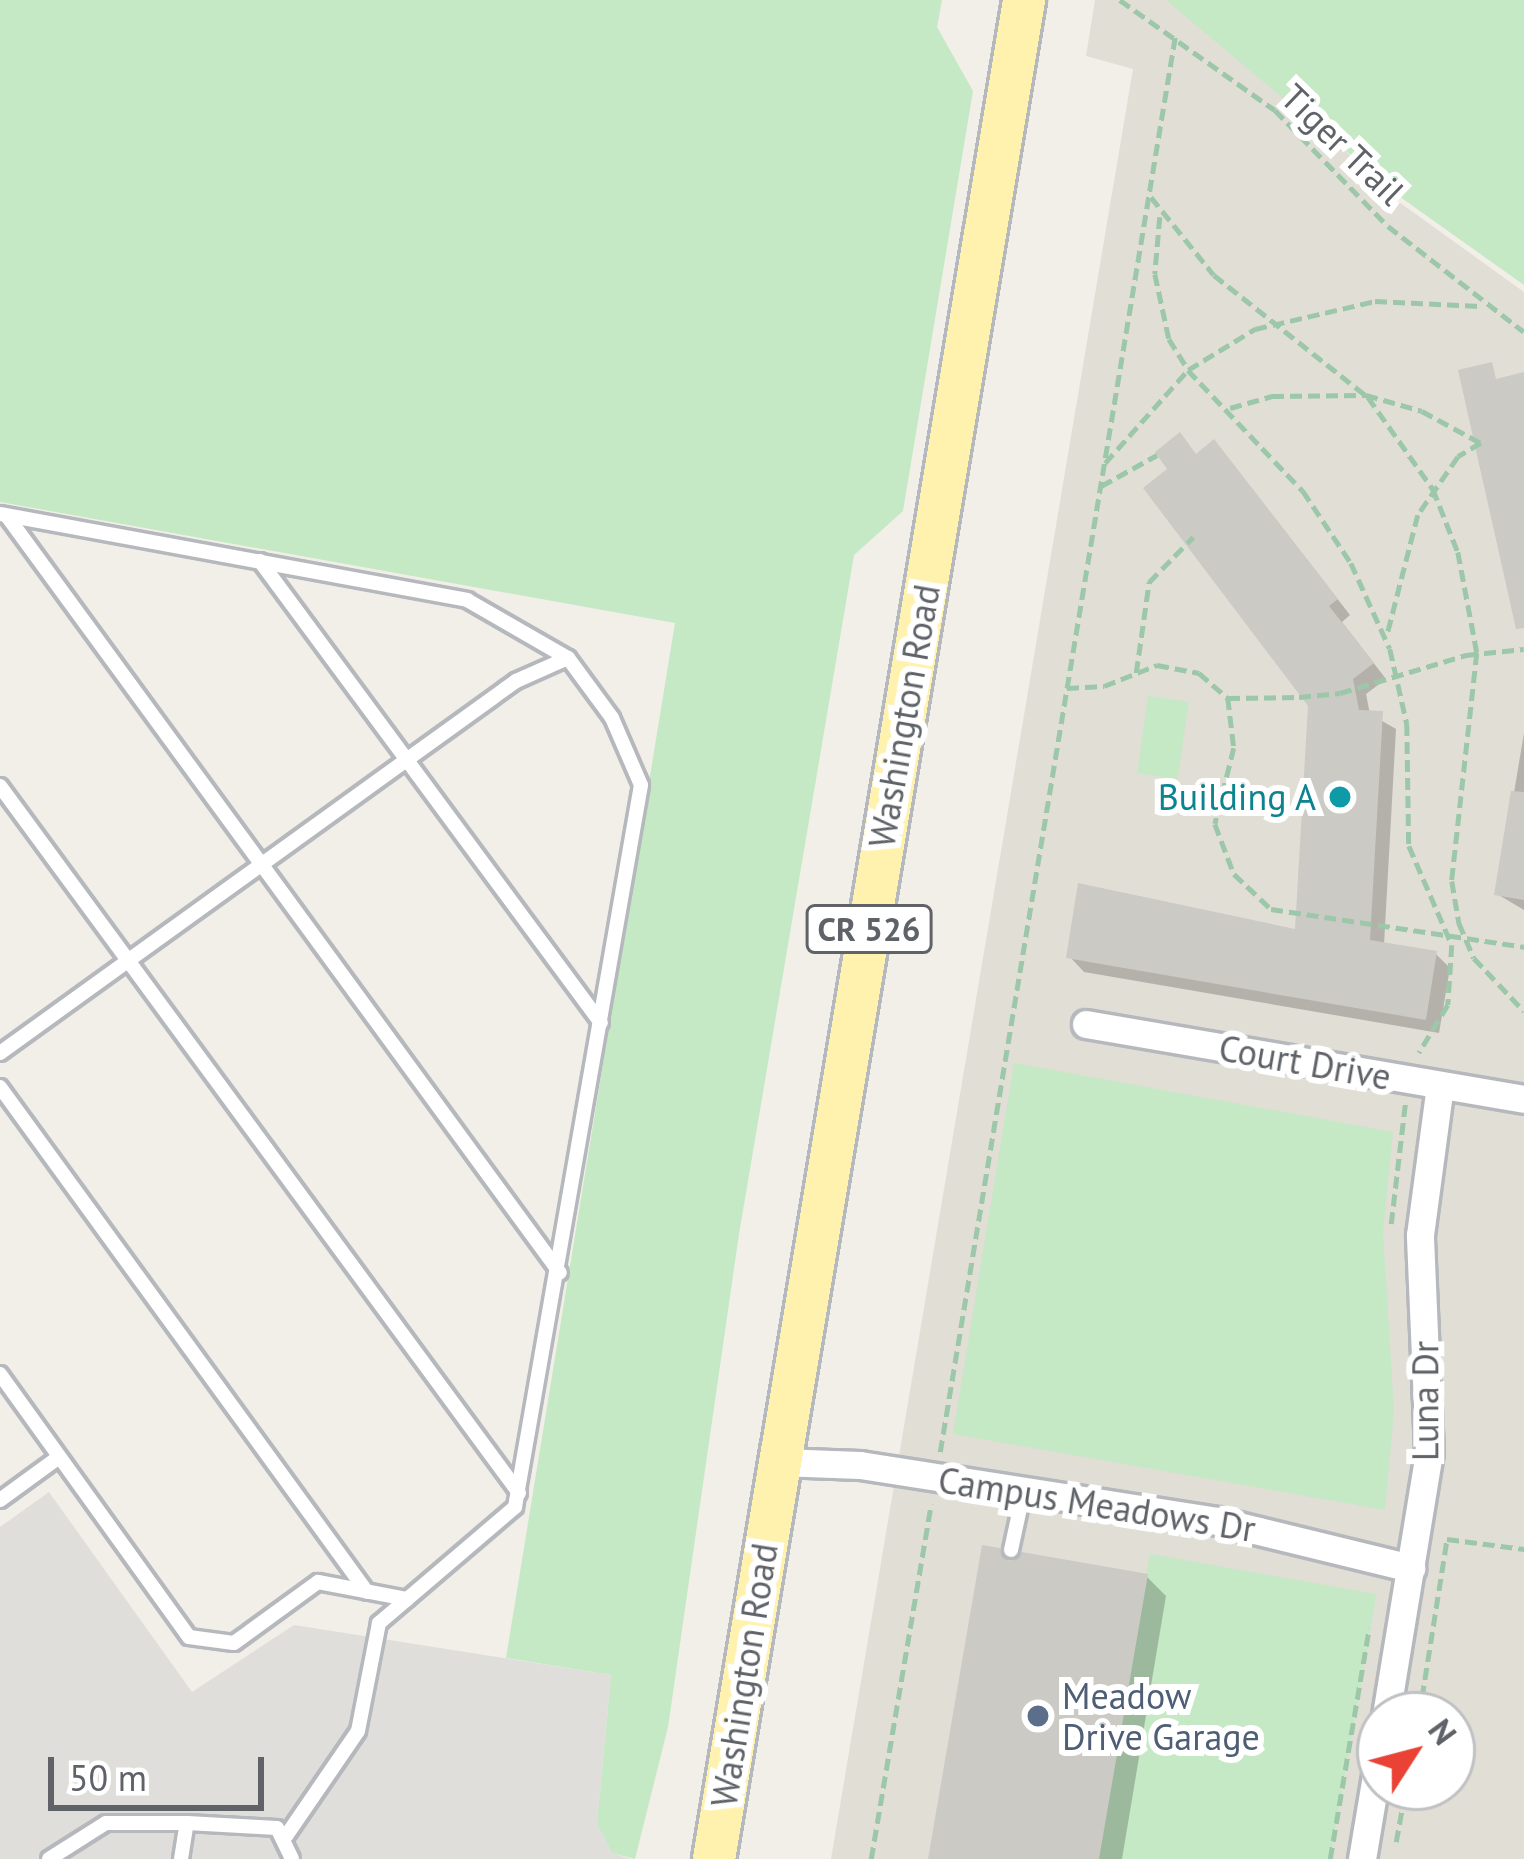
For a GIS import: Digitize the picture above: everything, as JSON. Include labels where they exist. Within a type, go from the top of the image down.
[{"type":"main road","name":"Washington Road","points":[[714,1859],[1024,0]]},
{"type":"street","name":"Court Drive","points":[[1086,1024],[1524,1099]]},
{"type":"street","name":"Luna Dr","points":[[1390,1691],[1429,1452],[1420,1235],[1440,1085]]},
{"type":"street","name":"Campus Meadows Dr","points":[[779,1462],[936,1477],[1218,1521],[1411,1568]]},
{"type":"street","points":[[1362,1859],[1370,1811]]},
{"type":"lane","points":[[4,515],[467,600],[568,658],[612,718],[641,785],[560,1273],[515,1507],[380,1623],[358,1731],[286,1836]]},
{"type":"lane","points":[[4,515],[560,1273]]},
{"type":"lane","points":[[260,561],[601,1023]]},
{"type":"lane","points":[[0,1053],[516,681],[568,658]]},
{"type":"lane","points":[[0,786],[519,1493]]},
{"type":"lane","points":[[0,1087],[368,1592]]},
{"type":"lane","points":[[0,1374],[189,1637],[234,1643],[318,1582],[407,1599]]},
{"type":"lane","points":[[0,1500],[59,1457]]},
{"type":"lane","points":[[1011,1550],[1024,1490]]},
{"type":"lane","points":[[49,1859],[106,1823],[187,1823],[277,1828],[286,1836],[292,1859]]},
{"type":"lane","points":[[181,1859],[187,1823]]},
{"type":"path","name":"Tiger Trail","points":[[1120,0],[1275,110],[1388,226],[1484,306],[1524,332]]},
{"type":"path","points":[[871,1859],[1175,37]]},
{"type":"path","points":[[1151,197],[1160,217],[1214,275],[1366,395],[1433,489],[1458,552],[1477,653],[1452,880],[1465,938],[1524,1011]]},
{"type":"path","points":[[1160,217],[1158,302],[1188,370],[1230,408],[1327,523],[1387,638],[1397,674],[1407,724],[1405,824],[1418,875],[1449,935],[1448,1005],[1408,1079],[1391,1241]]},
{"type":"path","points":[[1105,463],[1188,370],[1277,321],[1375,301],[1484,306]]},
{"type":"path","points":[[1230,408],[1273,396],[1366,395],[1422,411],[1481,443],[1433,489],[1404,550],[1387,638]]},
{"type":"path","points":[[1101,485],[1157,454]]},
{"type":"path","points":[[1136,673],[1149,582],[1193,537]]},
{"type":"path","points":[[1067,688],[1179,666],[1228,698],[1340,693],[1477,653],[1524,649]]},
{"type":"path","points":[[1228,698],[1234,748],[1215,824],[1234,874],[1270,909],[1294,917],[1524,947]]},
{"type":"path","points":[[1423,1691],[1447,1539],[1524,1549]]},
{"type":"path","points":[[1330,1859],[1373,1611]]},
{"type":"path","points":[[1393,1859],[1402,1811]]},
{"type":"shaded area","points":[[1095,0],[1186,0],[1399,202],[1524,292],[1524,1859],[831,1859],[1133,69],[1086,56]]},
{"type":"shaded area","points":[[49,1492],[192,1692],[294,1625],[611,1675],[597,1824],[612,1853],[631,1859],[0,1859],[0,1527]]},
{"type":"green space","points":[[0,0],[942,0],[937,27],[973,91],[903,511],[854,555],[739,1234],[668,1727],[635,1859],[612,1853],[597,1824],[611,1675],[506,1658],[675,623],[0,502]]},
{"type":"green space","points":[[1166,0],[1524,0],[1524,285],[1403,199]]},
{"type":"green space","points":[[1148,696],[1189,702],[1178,779],[1137,773]]},
{"type":"green space","points":[[1014,1063],[1393,1132],[1383,1232],[1394,1410],[1385,1510],[953,1434]]},
{"type":"green space","points":[[1150,1554],[1377,1594],[1330,1859],[1096,1858]]},
{"type":"building","points":[[1492,362],[1496,379],[1524,372],[1524,628],[1516,629],[1458,370]]},
{"type":"building","name":"Building A","points":[[1180,432],[1196,454],[1214,439],[1338,599],[1329,606],[1374,663],[1353,679],[1359,710],[1383,711],[1370,940],[1437,951],[1426,1020],[1066,958],[1078,883],[1295,929],[1308,706],[1143,488],[1167,469],[1155,452]]},
{"type":"building","points":[[1511,791],[1524,792],[1524,900],[1494,895]]},
{"type":"building","name":"Meadow Drive Garage","points":[[982,1545],[1000,1548],[1010,1561],[1022,1552],[1148,1574],[1099,1859],[928,1859]]},
{"type":"place","name":"Building A","points":[[1340,797]]},
{"type":"place","name":"Meadow Drive Garage","points":[[1038,1716]]}]
